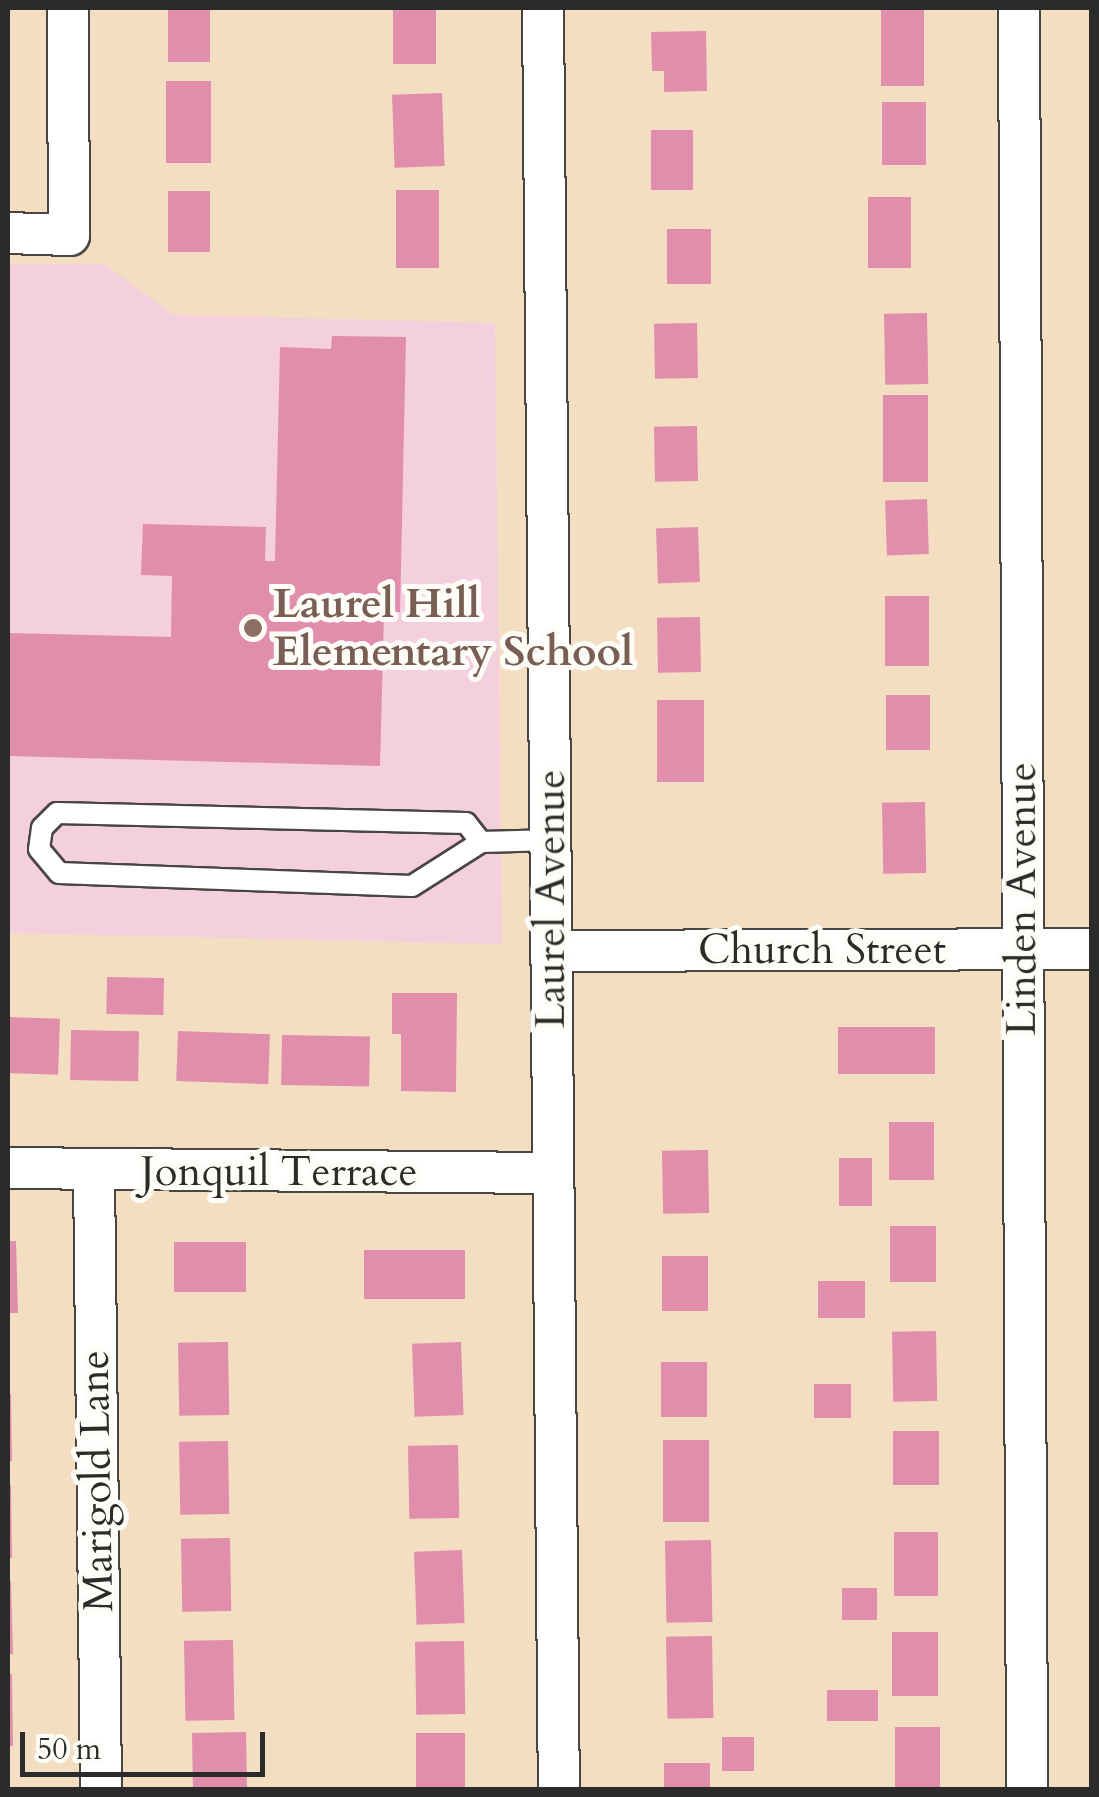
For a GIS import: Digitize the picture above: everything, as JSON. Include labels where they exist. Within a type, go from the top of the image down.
[{"type":"street","points":[[8,233],[68,235],[68,8]]},
{"type":"street","name":"Laurel Avenue","points":[[543,8],[559,1790]]},
{"type":"street","name":"Linden Avenue","points":[[1019,8],[1027,1790]]},
{"type":"street","name":"Church Street","points":[[552,950],[1092,949]]},
{"type":"street","name":"Jonquil Terrace","points":[[8,1168],[94,1172],[552,1173]]},
{"type":"street","name":"Marigold Lane","points":[[94,1172],[100,1790]]},
{"type":"lane","points":[[481,842],[466,823],[58,814],[42,828],[39,848],[58,872],[412,886],[481,842],[551,840]]},
{"type":"shaded area","name":"Laurel Hill Elementary School","points":[[8,264],[104,264],[174,315],[495,323],[502,944],[8,933]]},
{"type":"building","points":[[168,8],[210,8],[210,62],[168,62]]},
{"type":"building","points":[[393,8],[436,8],[436,64],[393,64]]},
{"type":"building","points":[[881,8],[924,8],[924,86],[881,86]]},
{"type":"building","points":[[706,31],[707,91],[664,92],[664,71],[652,71],[651,32]]},
{"type":"building","points":[[166,81],[211,81],[211,163],[166,163]]},
{"type":"building","points":[[442,93],[445,166],[395,168],[392,95]]},
{"type":"building","points":[[882,102],[926,102],[926,165],[882,165]]},
{"type":"building","points":[[651,130],[693,130],[693,190],[651,190]]},
{"type":"building","points":[[396,190],[439,190],[439,268],[396,268]]},
{"type":"building","points":[[168,191],[210,191],[210,252],[168,252]]},
{"type":"building","points":[[868,197],[911,197],[911,268],[868,268]]},
{"type":"building","points":[[667,229],[711,229],[711,284],[667,284]]},
{"type":"building","points":[[927,313],[928,384],[885,385],[884,314]]},
{"type":"building","points":[[697,323],[698,378],[655,379],[654,324]]},
{"type":"building","points":[[332,336],[406,337],[400,612],[384,612],[380,766],[8,756],[8,633],[171,637],[172,576],[141,575],[143,524],[266,527],[265,561],[275,561],[280,347],[331,349]]},
{"type":"building","points":[[883,395],[928,395],[928,482],[883,482]]},
{"type":"building","points":[[697,426],[698,481],[655,482],[654,427]]},
{"type":"building","points":[[927,499],[929,554],[887,555],[885,500]]},
{"type":"building","points":[[698,527],[700,582],[658,583],[656,528]]},
{"type":"building","points":[[885,596],[929,596],[929,666],[885,666]]},
{"type":"building","points":[[700,617],[701,672],[658,673],[657,618]]},
{"type":"building","points":[[886,695],[930,695],[930,750],[886,750]]},
{"type":"building","points":[[657,700],[704,700],[704,782],[657,782]]},
{"type":"building","points":[[925,802],[926,873],[883,874],[882,803]]},
{"type":"building","points":[[107,977],[164,978],[163,1015],[106,1014]]},
{"type":"building","points":[[392,993],[457,993],[456,1092],[401,1091],[401,1034],[392,1034]]},
{"type":"building","points":[[8,1017],[60,1019],[58,1075],[8,1073]]},
{"type":"building","points":[[838,1027],[935,1027],[935,1074],[838,1074]]},
{"type":"building","points":[[71,1030],[139,1031],[138,1081],[70,1080]]},
{"type":"building","points":[[178,1031],[270,1034],[268,1084],[176,1081]]},
{"type":"building","points":[[282,1035],[370,1037],[369,1087],[281,1085]]},
{"type":"building","points":[[889,1122],[934,1122],[934,1180],[889,1180]]},
{"type":"building","points":[[708,1150],[709,1213],[663,1214],[662,1151]]},
{"type":"building","points":[[839,1158],[872,1158],[872,1206],[839,1206]]},
{"type":"building","points":[[890,1226],[936,1226],[936,1282],[890,1282]]},
{"type":"building","points":[[8,1241],[16,1241],[18,1313],[8,1313]]},
{"type":"building","points":[[174,1242],[246,1242],[246,1292],[174,1292]]},
{"type":"building","points":[[364,1250],[465,1250],[465,1299],[364,1299]]},
{"type":"building","points":[[662,1256],[708,1256],[708,1311],[662,1311]]},
{"type":"building","points":[[818,1281],[865,1281],[865,1318],[818,1318]]},
{"type":"building","points":[[936,1331],[937,1401],[893,1402],[892,1332]]},
{"type":"building","points":[[228,1342],[229,1415],[179,1416],[178,1343]]},
{"type":"building","points":[[461,1342],[464,1415],[415,1417],[412,1344]]},
{"type":"building","points":[[661,1362],[707,1362],[707,1417],[661,1417]]},
{"type":"building","points":[[814,1384],[851,1384],[851,1418],[814,1418]]},
{"type":"building","points":[[11,1394],[12,1461],[8,1461]]},
{"type":"building","points":[[893,1431],[939,1431],[939,1485],[893,1485]]},
{"type":"building","points":[[663,1440],[709,1440],[709,1522],[663,1522]]},
{"type":"building","points":[[228,1441],[229,1514],[180,1515],[179,1442]]},
{"type":"building","points":[[458,1445],[459,1518],[409,1519],[408,1446]]},
{"type":"building","points":[[11,1485],[12,1558],[8,1558]]},
{"type":"building","points":[[894,1532],[938,1532],[938,1596],[894,1596]]},
{"type":"building","points":[[230,1538],[231,1611],[182,1612],[181,1539]]},
{"type":"building","points":[[711,1540],[712,1622],[666,1623],[665,1541]]},
{"type":"building","points":[[462,1550],[465,1623],[417,1625],[414,1552]]},
{"type":"building","points":[[11,1581],[13,1654],[8,1654],[8,1582]]},
{"type":"building","points":[[842,1588],[877,1588],[877,1620],[842,1620]]},
{"type":"building","points":[[892,1632],[938,1632],[938,1696],[892,1696]]},
{"type":"building","points":[[712,1636],[713,1718],[667,1719],[666,1637]]},
{"type":"building","points":[[233,1640],[234,1720],[185,1721],[184,1641]]},
{"type":"building","points":[[464,1641],[465,1714],[416,1715],[415,1642]]},
{"type":"building","points":[[8,1674],[12,1674],[13,1746],[8,1746]]},
{"type":"building","points":[[827,1690],[878,1690],[878,1721],[827,1721]]},
{"type":"building","points":[[895,1727],[940,1727],[940,1790],[895,1790]]},
{"type":"building","points":[[246,1732],[247,1790],[193,1790],[192,1733]]},
{"type":"building","points":[[416,1733],[465,1733],[465,1790],[416,1790]]},
{"type":"building","points":[[722,1737],[754,1737],[754,1771],[722,1771]]},
{"type":"building","points":[[664,1763],[710,1763],[710,1790],[664,1790]]},
{"type":"place","name":"Laurel Hill Elementary School","points":[[253,628]]}]
